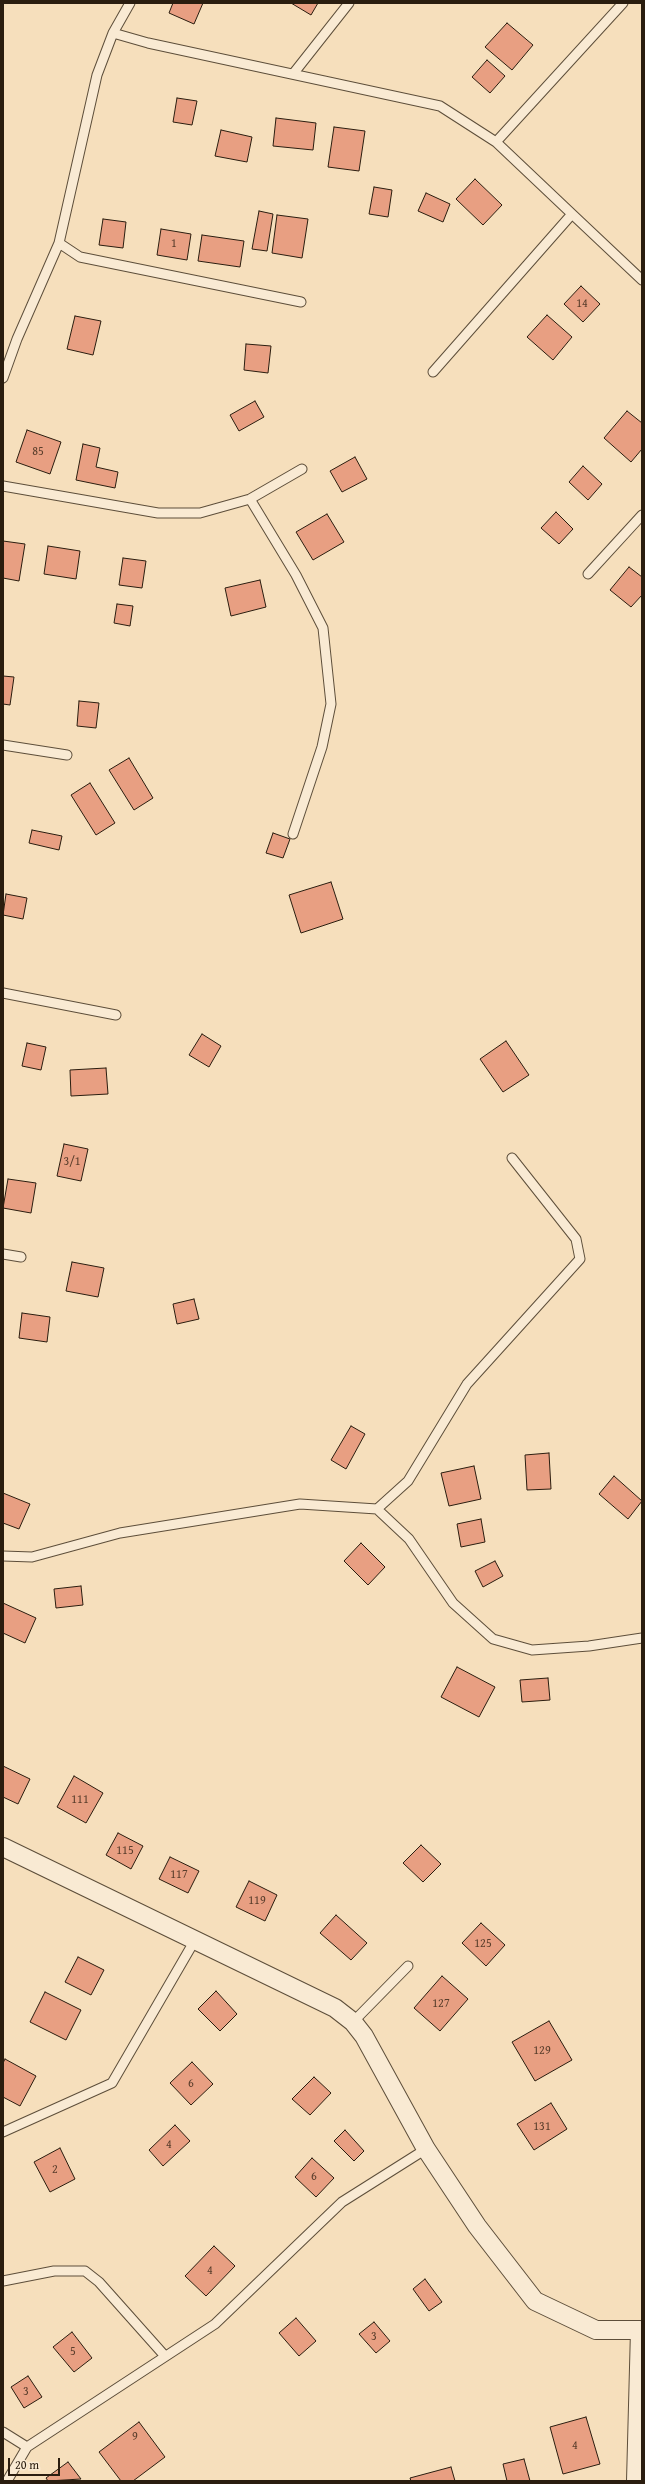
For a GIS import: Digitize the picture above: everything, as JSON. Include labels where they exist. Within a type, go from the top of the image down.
[{"type":"street","points":[[3,1847],[334,2008],[353,2022],[364,2036],[426,2149],[477,2226],[535,2301],[596,2330],[641,2330],[636,2481]]},
{"type":"lane","points":[[3,378],[17,339],[59,243],[97,75],[113,33],[130,3]]},
{"type":"lane","points":[[293,74],[349,3]]},
{"type":"lane","points":[[496,142],[623,3]]},
{"type":"lane","points":[[113,33],[440,106],[496,142],[642,280]]},
{"type":"lane","points":[[433,372],[572,214]]},
{"type":"lane","points":[[59,243],[80,256],[301,302]]},
{"type":"lane","points":[[3,486],[158,513],[200,513],[250,499],[302,469]]},
{"type":"lane","points":[[250,499],[296,574],[323,628],[330,704],[322,747],[292,834]]},
{"type":"lane","points":[[588,574],[642,515]]},
{"type":"lane","points":[[3,745],[67,755]]},
{"type":"lane","points":[[3,993],[116,1015]]},
{"type":"lane","points":[[377,1509],[408,1480],[467,1384],[580,1259],[576,1239],[512,1158]]},
{"type":"lane","points":[[3,1254],[21,1258]]},
{"type":"lane","points":[[3,1556],[32,1556],[120,1533],[300,1504],[377,1509],[409,1539],[453,1603],[493,1639],[532,1650],[589,1646],[642,1638]]},
{"type":"lane","points":[[3,2132],[112,2083],[195,1940]]},
{"type":"lane","points":[[353,2022],[408,1966]]},
{"type":"lane","points":[[7,2481],[27,2447],[164,2355],[215,2324],[342,2202],[426,2149]]},
{"type":"lane","points":[[3,2281],[54,2271],[85,2271],[99,2282],[164,2355]]},
{"type":"lane","points":[[3,2432],[27,2447]]},
{"type":"building","points":[[173,3],[203,3],[194,24],[169,13]]},
{"type":"building","points":[[291,3],[318,3],[311,15]]},
{"type":"building","points":[[507,23],[533,45],[512,70],[485,47]]},
{"type":"building","points":[[487,60],[505,76],[490,93],[472,77]]},
{"type":"building","points":[[177,98],[197,101],[192,125],[173,122]]},
{"type":"building","points":[[276,118],[316,123],[313,150],[273,146]]},
{"type":"building","points":[[334,127],[365,131],[359,171],[328,167]]},
{"type":"building","points":[[221,130],[252,137],[247,162],[215,156]]},
{"type":"building","points":[[475,179],[502,205],[483,225],[456,199]]},
{"type":"building","points":[[374,187],[392,190],[388,217],[369,214]]},
{"type":"building","points":[[426,193],[450,204],[443,222],[418,211]]},
{"type":"building","points":[[259,211],[273,214],[267,251],[252,249]]},
{"type":"building","points":[[277,215],[308,219],[302,258],[272,253]]},
{"type":"building","points":[[103,219],[126,222],[123,248],[99,245]]},
{"type":"building","points":[[161,229],[191,234],[187,260],[157,255]]},
{"type":"building","points":[[202,235],[244,241],[240,267],[198,261]]},
{"type":"building","points":[[581,286],[600,304],[583,322],[564,304]]},
{"type":"building","points":[[547,315],[572,337],[553,360],[527,337]]},
{"type":"building","points":[[75,316],[101,321],[93,355],[67,349]]},
{"type":"building","points":[[246,344],[271,346],[268,373],[244,370]]},
{"type":"building","points":[[255,401],[264,417],[239,431],[230,415]]},
{"type":"building","points":[[627,411],[642,423],[642,449],[631,462],[604,438]]},
{"type":"building","points":[[27,430],[61,442],[50,474],[16,462]]},
{"type":"building","points":[[83,444],[100,448],[96,467],[118,472],[115,488],[76,480]]},
{"type":"building","points":[[355,457],[367,479],[342,492],[330,471]]},
{"type":"building","points":[[583,466],[602,484],[588,500],[569,482]]},
{"type":"building","points":[[556,512],[573,529],[559,544],[541,528]]},
{"type":"building","points":[[327,514],[344,542],[313,560],[296,532]]},
{"type":"building","points":[[3,541],[25,544],[19,581],[3,578]]},
{"type":"building","points":[[48,546],[80,551],[76,579],[44,574]]},
{"type":"building","points":[[123,558],[146,561],[142,588],[119,585]]},
{"type":"building","points":[[629,567],[642,577],[642,595],[631,607],[610,590]]},
{"type":"building","points":[[260,580],[266,607],[231,616],[225,588]]},
{"type":"building","points":[[117,604],[133,606],[130,626],[114,623]]},
{"type":"building","points":[[3,676],[14,677],[10,705],[3,704]]},
{"type":"building","points":[[79,701],[99,703],[96,728],[77,726]]},
{"type":"building","points":[[129,758],[153,798],[134,810],[109,770]]},
{"type":"building","points":[[90,783],[115,823],[96,835],[71,795]]},
{"type":"building","points":[[32,830],[62,836],[59,850],[29,843]]},
{"type":"building","points":[[273,833],[290,839],[283,858],[266,853]]},
{"type":"building","points":[[331,882],[343,919],[301,933],[289,895]]},
{"type":"building","points":[[6,894],[27,898],[23,919],[3,915]]},
{"type":"building","points":[[202,1034],[221,1046],[209,1067],[189,1055]]},
{"type":"building","points":[[506,1041],[529,1075],[503,1092],[480,1059]]},
{"type":"building","points":[[27,1043],[46,1047],[41,1070],[22,1066]]},
{"type":"building","points":[[106,1068],[108,1094],[71,1096],[70,1070]]},
{"type":"building","points":[[64,1144],[88,1149],[81,1181],[57,1176]]},
{"type":"building","points":[[8,1179],[36,1183],[31,1213],[3,1208]]},
{"type":"building","points":[[72,1262],[104,1268],[98,1297],[66,1291]]},
{"type":"building","points":[[194,1299],[199,1319],[177,1324],[173,1304]]},
{"type":"building","points":[[22,1313],[50,1317],[47,1342],[19,1338]]},
{"type":"building","points":[[351,1426],[365,1434],[346,1469],[331,1460]]},
{"type":"building","points":[[549,1453],[551,1489],[527,1490],[525,1455]]},
{"type":"building","points":[[474,1466],[481,1499],[449,1506],[441,1473]]},
{"type":"building","points":[[614,1476],[642,1501],[628,1519],[599,1494]]},
{"type":"building","points":[[3,1493],[30,1504],[19,1529],[3,1523]]},
{"type":"building","points":[[481,1519],[485,1542],[461,1547],[457,1524]]},
{"type":"building","points":[[361,1543],[385,1567],[368,1585],[344,1561]]},
{"type":"building","points":[[495,1561],[503,1576],[483,1587],[475,1571]]},
{"type":"building","points":[[81,1586],[83,1605],[56,1608],[54,1589]]},
{"type":"building","points":[[3,1603],[36,1618],[25,1643],[3,1633]]},
{"type":"building","points":[[457,1667],[495,1687],[479,1717],[441,1697]]},
{"type":"building","points":[[548,1678],[550,1700],[522,1702],[520,1680]]},
{"type":"building","points":[[3,1766],[30,1779],[18,1804],[3,1797]]},
{"type":"building","points":[[74,1776],[103,1793],[86,1823],[57,1807]]},
{"type":"building","points":[[118,1833],[143,1846],[131,1869],[106,1855]]},
{"type":"building","points":[[421,1845],[441,1864],[423,1882],[403,1863]]},
{"type":"building","points":[[170,1857],[199,1871],[188,1893],[159,1879]]},
{"type":"building","points":[[249,1881],[277,1895],[265,1921],[236,1907]]},
{"type":"building","points":[[336,1915],[367,1943],[351,1960],[320,1933]]},
{"type":"building","points":[[481,1923],[505,1945],[486,1966],[462,1943]]},
{"type":"building","points":[[78,1957],[104,1970],[91,1995],[65,1982]]},
{"type":"building","points":[[442,1976],[468,1999],[440,2031],[414,2008]]},
{"type":"building","points":[[216,1991],[237,2014],[220,2031],[198,2009]]},
{"type":"building","points":[[45,1992],[81,2010],[66,2040],[30,2022]]},
{"type":"building","points":[[549,2021],[572,2060],[535,2081],[512,2042]]},
{"type":"building","points":[[5,2059],[36,2076],[20,2106],[3,2097],[3,2063]]},
{"type":"building","points":[[192,2062],[213,2084],[191,2105],[170,2083]]},
{"type":"building","points":[[314,2077],[331,2093],[310,2115],[292,2099]]},
{"type":"building","points":[[551,2103],[567,2129],[534,2150],[517,2124]]},
{"type":"building","points":[[175,2125],[190,2141],[163,2166],[149,2150]]},
{"type":"building","points":[[345,2130],[364,2151],[354,2161],[334,2141]]},
{"type":"building","points":[[60,2148],[75,2179],[50,2192],[34,2162]]},
{"type":"building","points":[[312,2158],[334,2178],[316,2197],[295,2177]]},
{"type":"building","points":[[214,2246],[235,2266],[206,2296],[185,2276]]},
{"type":"building","points":[[425,2279],[442,2302],[429,2311],[413,2289]]},
{"type":"building","points":[[296,2318],[316,2341],[299,2356],[279,2333]]},
{"type":"building","points":[[374,2322],[390,2341],[376,2353],[359,2334]]},
{"type":"building","points":[[72,2332],[92,2358],[74,2372],[53,2347]]},
{"type":"building","points":[[28,2376],[42,2397],[24,2408],[11,2387]]},
{"type":"building","points":[[586,2417],[600,2464],[563,2474],[550,2427]]},
{"type":"building","points":[[139,2422],[165,2457],[133,2481],[121,2481],[99,2452]]},
{"type":"building","points":[[524,2459],[530,2481],[507,2481],[503,2464]]},
{"type":"building","points":[[68,2462],[81,2479],[48,2481],[46,2478]]},
{"type":"building","points":[[451,2467],[455,2481],[411,2481],[410,2478]]}]
